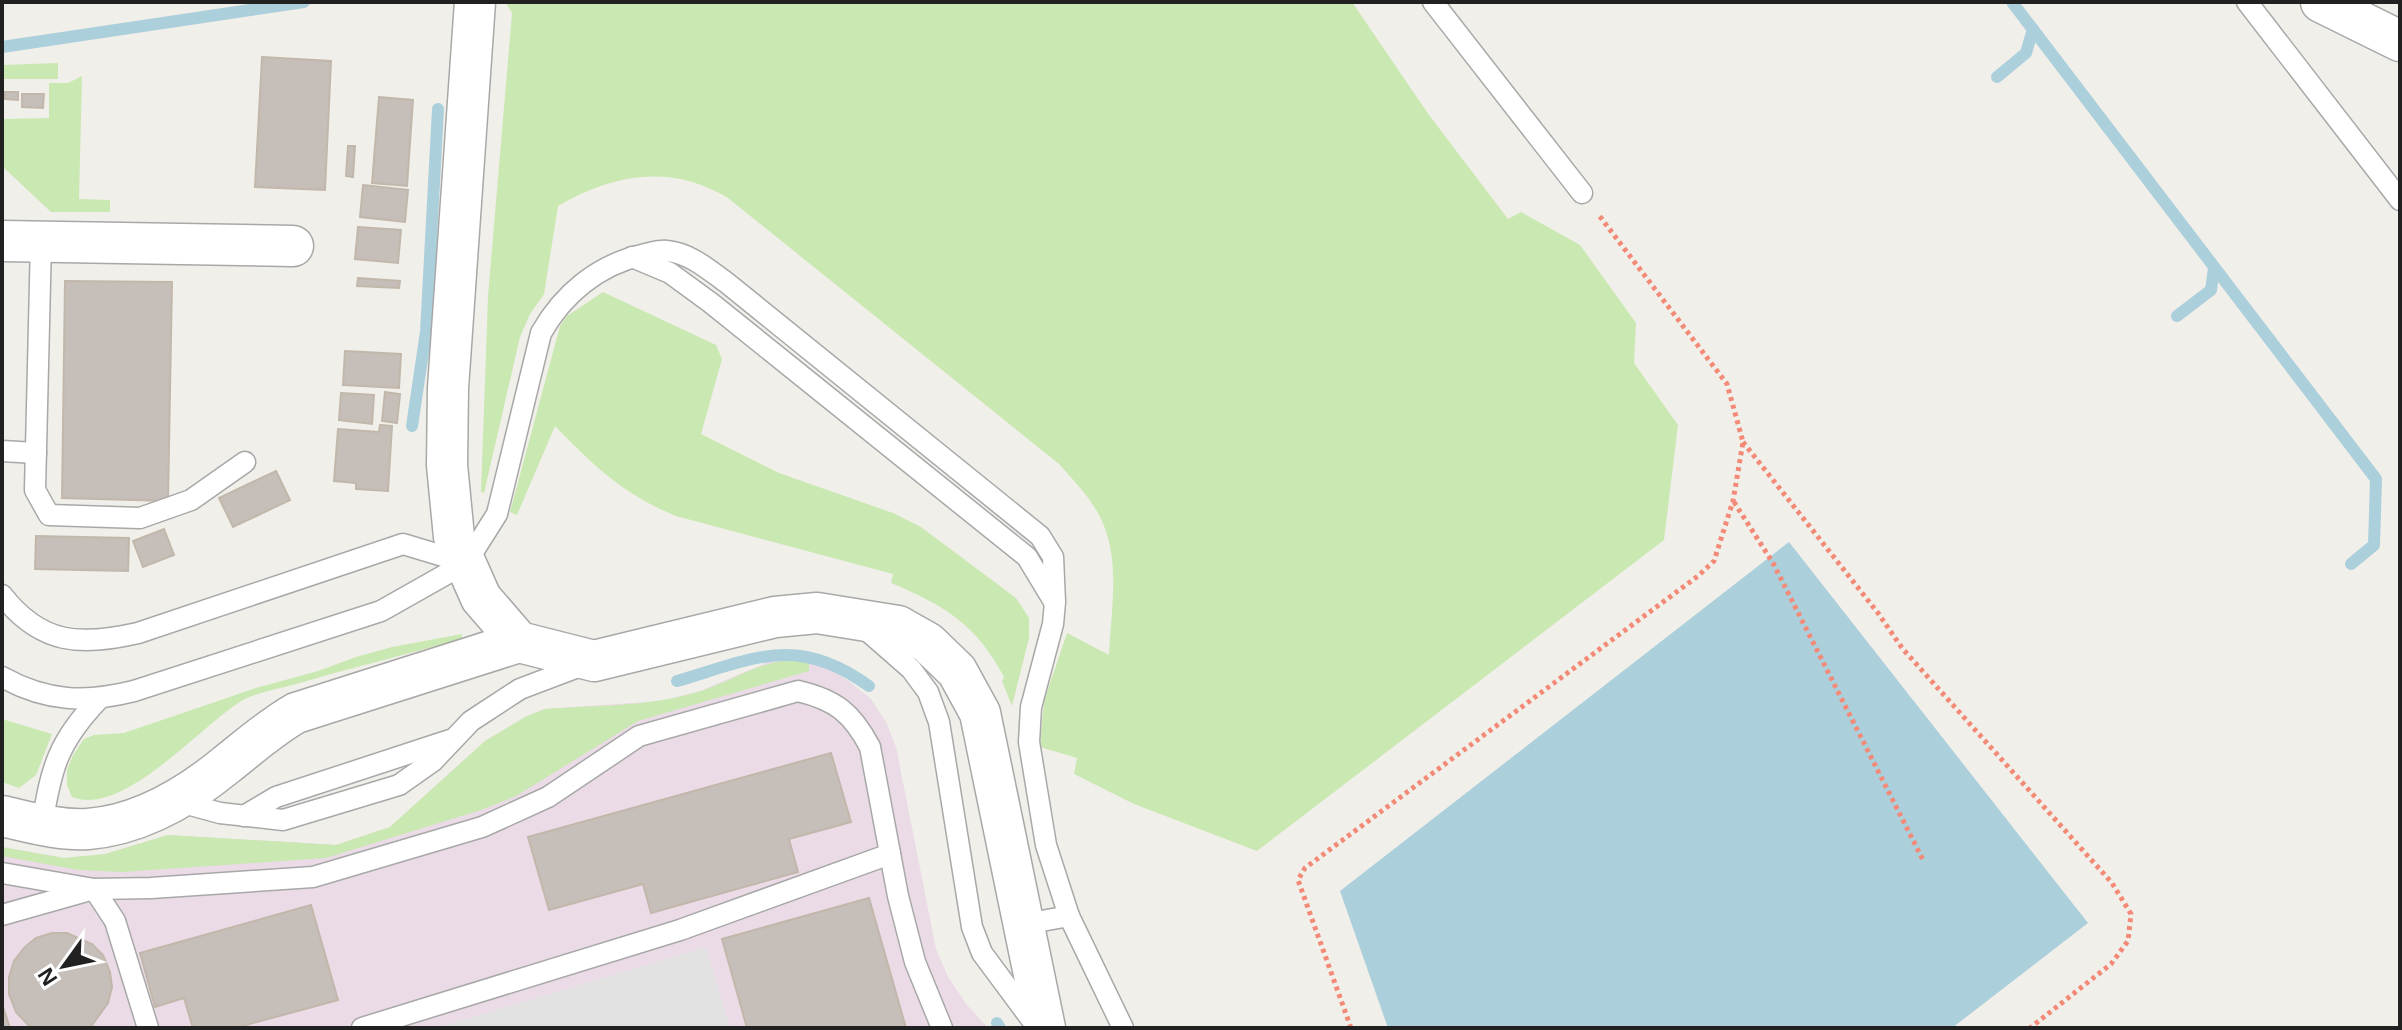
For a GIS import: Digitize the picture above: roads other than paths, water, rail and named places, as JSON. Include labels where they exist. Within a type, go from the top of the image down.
[{"type":"street","points":[[475,2],[448,388],[447,465],[454,537],[481,598],[519,642]]},
{"type":"street","points":[[2321,2],[2400,41]]},
{"type":"street","points":[[21,241],[293,246]]},
{"type":"street","points":[[2,816],[42,825],[87,829],[131,820],[176,801],[225,766],[266,731],[296,713],[519,642],[594,661],[775,617],[817,613],[850,616],[898,626],[928,643],[957,671],[980,713],[1045,1028]]},
{"type":"lane","points":[[1433,2],[1582,193]]},
{"type":"lane","points":[[2247,2],[2400,200]]},
{"type":"lane","points":[[21,241],[36,453],[35,490],[49,515],[140,518],[191,500],[245,462]]},
{"type":"lane","points":[[2,677],[41,693],[98,700],[381,611],[466,563],[497,514],[541,333],[553,311],[570,293],[632,257],[670,273],[711,303],[1027,557],[1055,602],[1053,624],[1031,707],[1029,742],[1046,845],[1069,916],[1123,1028]]},
{"type":"lane","points":[[2,451],[36,453]]},
{"type":"lane","points":[[2,595],[16,613],[42,632],[69,641],[102,641],[138,633],[403,544],[466,563]]},
{"type":"lane","points":[[850,616],[892,650],[928,692],[939,722],[972,927],[982,953],[1038,1028]]},
{"type":"lane","points":[[176,801],[244,816],[283,820],[399,785],[433,761],[471,721],[520,689],[594,661]]},
{"type":"lane","points":[[2,873],[94,889],[313,877],[482,827],[548,797],[639,736],[798,691],[823,697],[844,710],[860,728],[870,747],[915,962],[942,1028]]},
{"type":"lane","points":[[42,825],[54,765],[64,742],[76,723],[98,700]]},
{"type":"lane","points":[[362,1028],[680,930],[890,854]]},
{"type":"lane","points":[[2,915],[94,889]]},
{"type":"lane","points":[[94,889],[115,921],[148,1028]]},
{"type":"lane","points":[[1025,924],[1069,916]]},
{"type":"water","points":[[1789,542],[2088,923],[1952,1028],[1388,1028],[1340,891]]},
{"type":"waterway","points":[[2,47],[304,2]]},
{"type":"waterway","points":[[2012,2],[2376,479],[2374,545],[2351,564]]},
{"type":"waterway","points":[[1997,77],[2026,53],[2033,29]]},
{"type":"waterway","points":[[412,426],[426,332],[438,109]]},
{"type":"waterway","points":[[2177,316],[2211,290],[2214,268]]},
{"type":"waterway","points":[[677,681],[775,655],[820,660],[869,686]]},
{"type":"waterway","points":[[997,1023],[1000,1028]]}]
